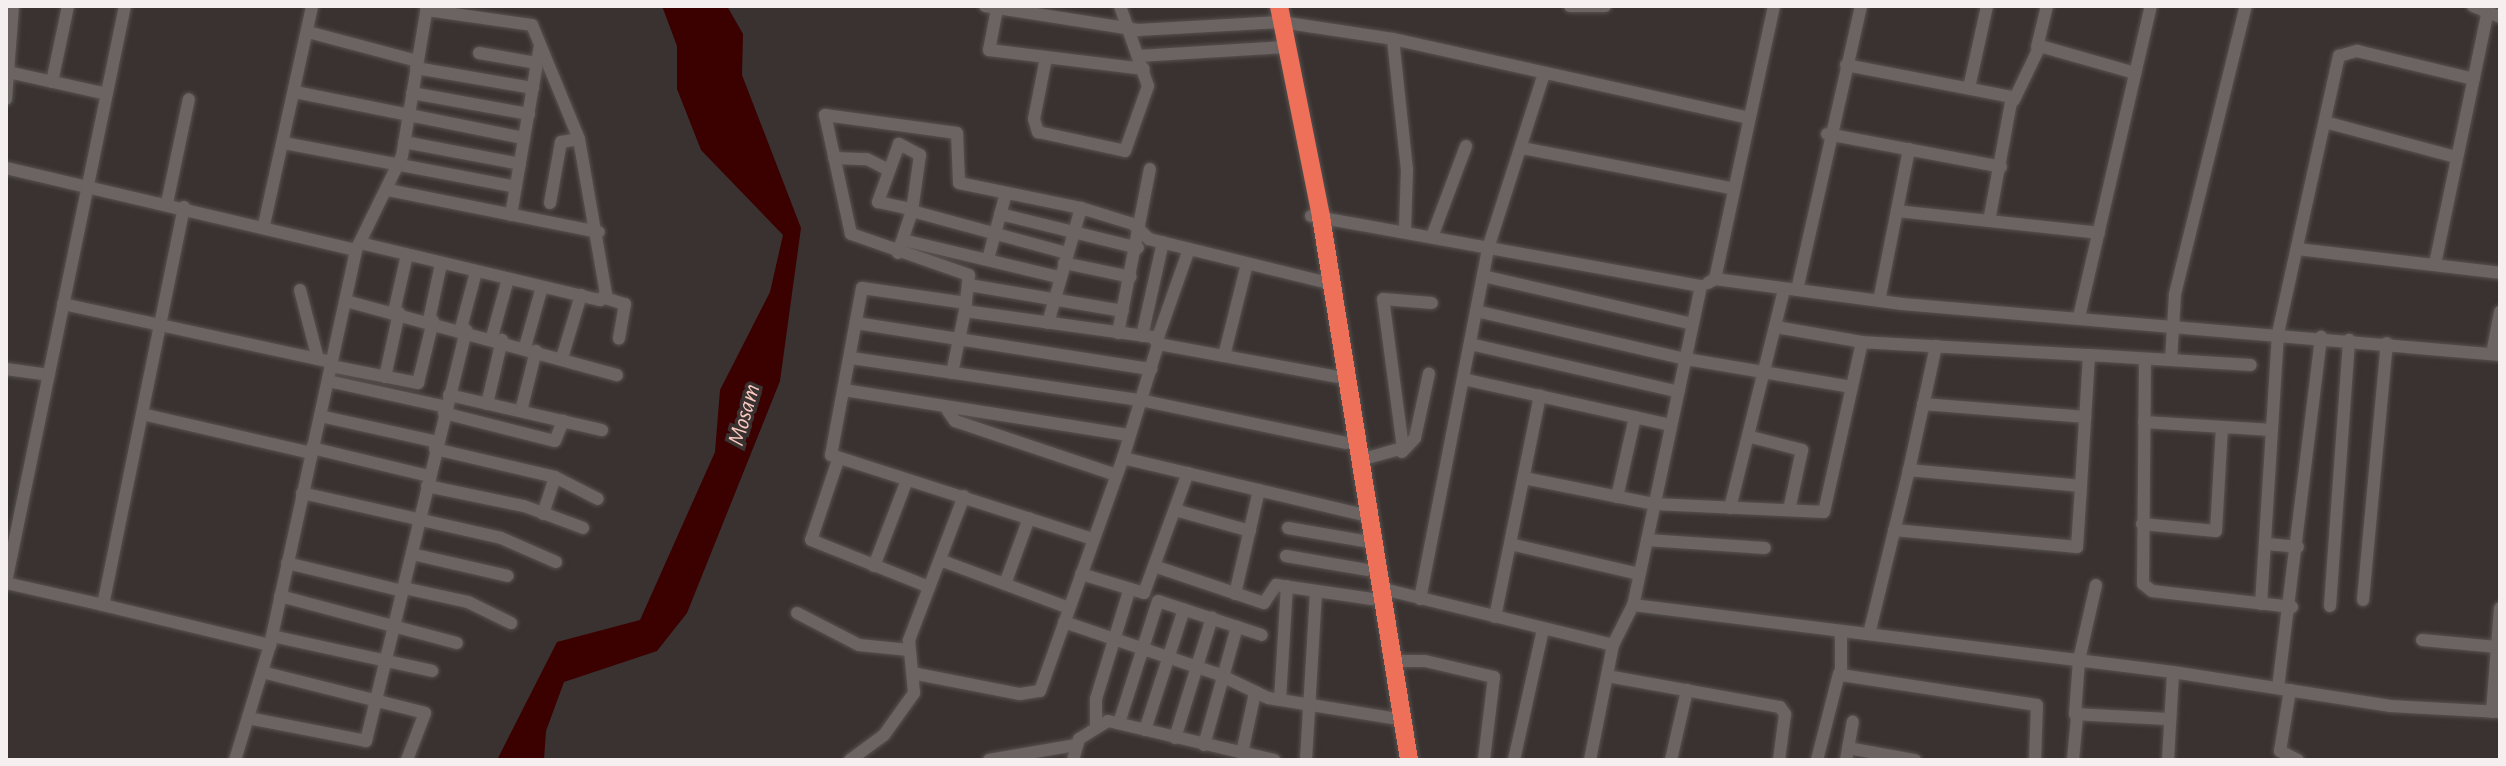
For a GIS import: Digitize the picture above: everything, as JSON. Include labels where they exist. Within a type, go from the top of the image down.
[{"type":"highway","points":[[1280,14],[1342,378],[1360,460],[1367,570],[1392,661],[1409,760]]},
{"type":"highway","points":[[1342,378],[1346,443],[1363,515],[1376,594],[1398,760]]},
{"type":"street","points":[[6,99],[13,6]]},
{"type":"street","points":[[52,82],[68,6]]},
{"type":"street","points":[[125,6],[6,582],[103,605],[432,671]]},
{"type":"street","points":[[264,225],[312,6]]},
{"type":"street","points":[[1046,58],[1034,119],[1038,132],[1117,153],[1129,148],[1141,118],[1148,86],[1120,6]]},
{"type":"street","points":[[1570,6],[1605,6]]},
{"type":"street","points":[[1715,279],[1774,6]]},
{"type":"street","points":[[1730,508],[1751,437],[1776,327],[1791,290],[1861,6]]},
{"type":"street","points":[[1969,88],[1987,6]]},
{"type":"street","points":[[1989,221],[2014,100],[2024,89],[2047,6]]},
{"type":"street","points":[[2079,317],[2151,6]]},
{"type":"street","points":[[2171,360],[2172,325],[2246,6]]},
{"type":"street","points":[[2435,264],[2456,157],[2493,12],[2473,6]]},
{"type":"street","points":[[1144,69],[989,50],[991,7],[1128,29],[1280,14],[1749,118]]},
{"type":"street","points":[[235,760],[271,640],[358,247],[388,190],[404,142],[426,8],[532,25],[579,139],[599,232],[605,298]]},
{"type":"street","points":[[308,32],[417,65],[533,88]]},
{"type":"street","points":[[1393,39],[1407,169],[1405,229]]},
{"type":"street","points":[[511,215],[540,46]]},
{"type":"street","points":[[1138,56],[1286,47]]},
{"type":"street","points":[[2037,47],[2135,73]]},
{"type":"street","points":[[2261,604],[2278,333],[2343,51],[2474,79]]},
{"type":"street","points":[[479,53],[537,63]]},
{"type":"street","points":[[1846,65],[1969,88],[2014,100]]},
{"type":"street","points":[[8,72],[107,94]]},
{"type":"street","points":[[1420,599],[1489,245],[1544,74]]},
{"type":"street","points":[[295,92],[524,138]]},
{"type":"street","points":[[412,93],[529,114]]},
{"type":"street","points":[[167,203],[189,99]]},
{"type":"street","points":[[952,373],[969,275],[898,253],[851,234],[823,121],[827,114],[957,133],[956,180],[1081,208],[1133,224],[1141,233],[1163,242],[1326,283]]},
{"type":"street","points":[[2325,122],[2456,157]]},
{"type":"street","points":[[1827,134],[2001,167]]},
{"type":"street","points":[[550,203],[561,142],[579,139]]},
{"type":"street","points":[[404,142],[520,164]]},
{"type":"street","points":[[284,143],[397,168],[516,187]]},
{"type":"street","points":[[898,253],[912,210],[919,153],[899,144],[878,202],[912,210],[995,233],[1131,277]]},
{"type":"street","points":[[1433,234],[1466,146]]},
{"type":"street","points":[[1522,148],[1734,189]]},
{"type":"street","points":[[1879,301],[1909,149]]},
{"type":"street","points":[[834,158],[867,159],[889,170]]},
{"type":"street","points":[[6,168],[542,287],[605,298],[625,304],[619,338]]},
{"type":"street","points":[[1118,333],[1141,233],[1150,169]]},
{"type":"street","points":[[388,190],[599,232]]},
{"type":"street","points":[[988,259],[1006,193]]},
{"type":"street","points":[[103,605],[184,207]]},
{"type":"street","points":[[1048,323],[1058,277],[1081,208]]},
{"type":"street","points":[[1897,211],[2099,233]]},
{"type":"street","points":[[1315,212],[1701,286],[1715,279],[1879,301],[2496,354],[2500,312]]},
{"type":"street","points":[[1000,214],[1138,248]]},
{"type":"street","points":[[903,240],[1058,277]]},
{"type":"street","points":[[1142,336],[1163,242]]},
{"type":"street","points":[[917,674],[1035,694],[1043,688],[1123,458],[1189,249]]},
{"type":"street","points":[[2297,249],[2500,273]]},
{"type":"street","points":[[385,377],[407,255]]},
{"type":"street","points":[[63,304],[160,323],[418,383],[441,264]]},
{"type":"street","points":[[1224,356],[1247,264]]},
{"type":"street","points":[[248,718],[361,745],[387,660],[476,272]]},
{"type":"street","points":[[1483,276],[1693,324]]},
{"type":"street","points":[[487,404],[508,279]]},
{"type":"street","points":[[969,285],[1123,311]]},
{"type":"street","points":[[1093,539],[964,496],[838,460],[831,451],[863,286],[1048,323],[1142,336],[1224,356],[1342,378]]},
{"type":"street","points":[[1590,760],[1613,645],[1633,605],[1701,286]]},
{"type":"street","points":[[521,411],[542,287]]},
{"type":"street","points":[[300,290],[318,359]]},
{"type":"street","points":[[562,358],[581,295]]},
{"type":"street","points":[[1402,452],[1381,302],[1390,297],[1432,303]]},
{"type":"street","points":[[346,301],[464,329],[617,375]]},
{"type":"street","points":[[1476,311],[1686,359],[1852,387]]},
{"type":"street","points":[[856,323],[1151,369]]},
{"type":"street","points":[[1776,327],[1862,342],[2251,365]]},
{"type":"street","points":[[2298,760],[2280,751],[2321,337]]},
{"type":"street","points":[[2330,606],[2349,340]]},
{"type":"street","points":[[1524,478],[1654,504],[1824,512],[1862,342]]},
{"type":"street","points":[[2363,600],[2387,343]]},
{"type":"street","points":[[1470,344],[1679,392]]},
{"type":"street","points":[[1869,634],[1936,346]]},
{"type":"street","points":[[1894,530],[2077,547],[2089,355]]},
{"type":"street","points":[[851,358],[1140,400],[1346,443]]},
{"type":"street","points":[[2145,359],[2142,524],[2146,588],[2292,607]]},
{"type":"street","points":[[6,369],[49,375]]},
{"type":"street","points":[[1360,460],[1402,452],[1415,438],[1429,373]]},
{"type":"street","points":[[1463,379],[1671,425]]},
{"type":"street","points":[[328,381],[446,405],[555,441],[563,421]]},
{"type":"street","points":[[844,390],[948,411],[1129,435]]},
{"type":"street","points":[[1495,617],[1540,396]]},
{"type":"street","points":[[446,405],[487,404],[602,430]]},
{"type":"street","points":[[1923,404],[2085,417]]},
{"type":"street","points":[[948,411],[955,421],[1116,475]]},
{"type":"street","points":[[142,414],[312,451],[428,481],[583,528]]},
{"type":"street","points":[[320,416],[555,477],[598,499]]},
{"type":"street","points":[[1617,497],[1635,417]]},
{"type":"street","points":[[2144,422],[2272,430]]},
{"type":"street","points":[[2142,524],[2216,531],[2222,427]]},
{"type":"street","points":[[1751,437],[1802,450],[1789,510]]},
{"type":"street","points":[[1123,458],[1363,515]]},
{"type":"street","points":[[838,460],[810,538],[929,587]]},
{"type":"street","points":[[1909,470],[2081,486]]},
{"type":"street","points":[[1081,574],[1129,591],[1144,593],[1188,473]]},
{"type":"street","points":[[543,514],[555,477]]},
{"type":"street","points":[[874,566],[907,480]]},
{"type":"street","points":[[1235,594],[1259,490]]},
{"type":"street","points":[[302,493],[516,542],[556,562]]},
{"type":"street","points":[[852,760],[903,712],[917,674],[909,650],[964,496]]},
{"type":"street","points":[[1175,510],[1250,531]]},
{"type":"street","points":[[6,512],[20,516]]},
{"type":"street","points":[[1005,584],[1029,518]]},
{"type":"street","points":[[1288,528],[1363,541]]},
{"type":"street","points":[[1647,540],[1765,548]]},
{"type":"street","points":[[1510,544],[1639,574]]},
{"type":"street","points":[[2266,544],[2298,547]]},
{"type":"street","points":[[412,554],[508,576]]},
{"type":"street","points":[[1286,556],[1367,570]]},
{"type":"street","points":[[940,560],[1069,608]]},
{"type":"street","points":[[287,563],[468,602],[511,623]]},
{"type":"street","points":[[1154,566],[1267,603],[1274,586],[1420,599],[1613,645]]},
{"type":"street","points":[[2073,760],[2079,660],[2096,585]]},
{"type":"street","points":[[1280,700],[1287,586]]},
{"type":"street","points":[[1096,725],[1095,705],[1129,591]]},
{"type":"street","points":[[1306,760],[1316,591]]},
{"type":"street","points":[[280,596],[457,643]]},
{"type":"street","points":[[1119,723],[1157,602],[1262,635]]},
{"type":"street","points":[[1633,605],[2173,672],[2390,706],[2496,712],[2500,608]]},
{"type":"street","points":[[1145,730],[1184,609]]},
{"type":"street","points":[[797,613],[859,645],[909,650]]},
{"type":"street","points":[[1175,738],[1212,618]]},
{"type":"street","points":[[1064,622],[1223,676],[1255,693],[1309,706],[1392,718]]},
{"type":"street","points":[[1204,745],[1237,627]]},
{"type":"street","points":[[1514,760],[1543,629]]},
{"type":"street","points":[[1817,760],[1839,674],[1841,631]]},
{"type":"street","points":[[2422,640],[2497,647]]},
{"type":"street","points":[[1392,661],[1425,661],[1494,677],[1484,760]]},
{"type":"street","points":[[262,672],[378,697],[425,713],[407,760]]},
{"type":"street","points":[[2168,760],[2166,719],[2173,672]]},
{"type":"street","points":[[1839,674],[2037,705],[2035,760]]},
{"type":"street","points":[[1607,676],[1783,709],[1779,760]]},
{"type":"street","points":[[1671,760],[1687,690]]},
{"type":"street","points":[[1242,753],[1255,693]]},
{"type":"street","points":[[2077,717],[2105,720],[2122,712],[2166,719]]},
{"type":"street","points":[[1853,722],[1847,754],[1915,760]]},
{"type":"street","points":[[989,760],[1075,745],[1096,725],[1119,723],[1204,745],[1223,755],[1242,753],[1274,760]]},
{"type":"street","points":[[1073,760],[1075,745]]},
{"type":"water","name":"Mosam","points":[[662,6],[727,6],[743,34],[742,75],[801,228],[780,381],[687,613],[657,651],[564,682],[546,731],[544,760],[497,760],[557,642],[640,620],[715,452],[720,390],[770,292],[783,235],[701,150],[677,89],[677,46]]}]
